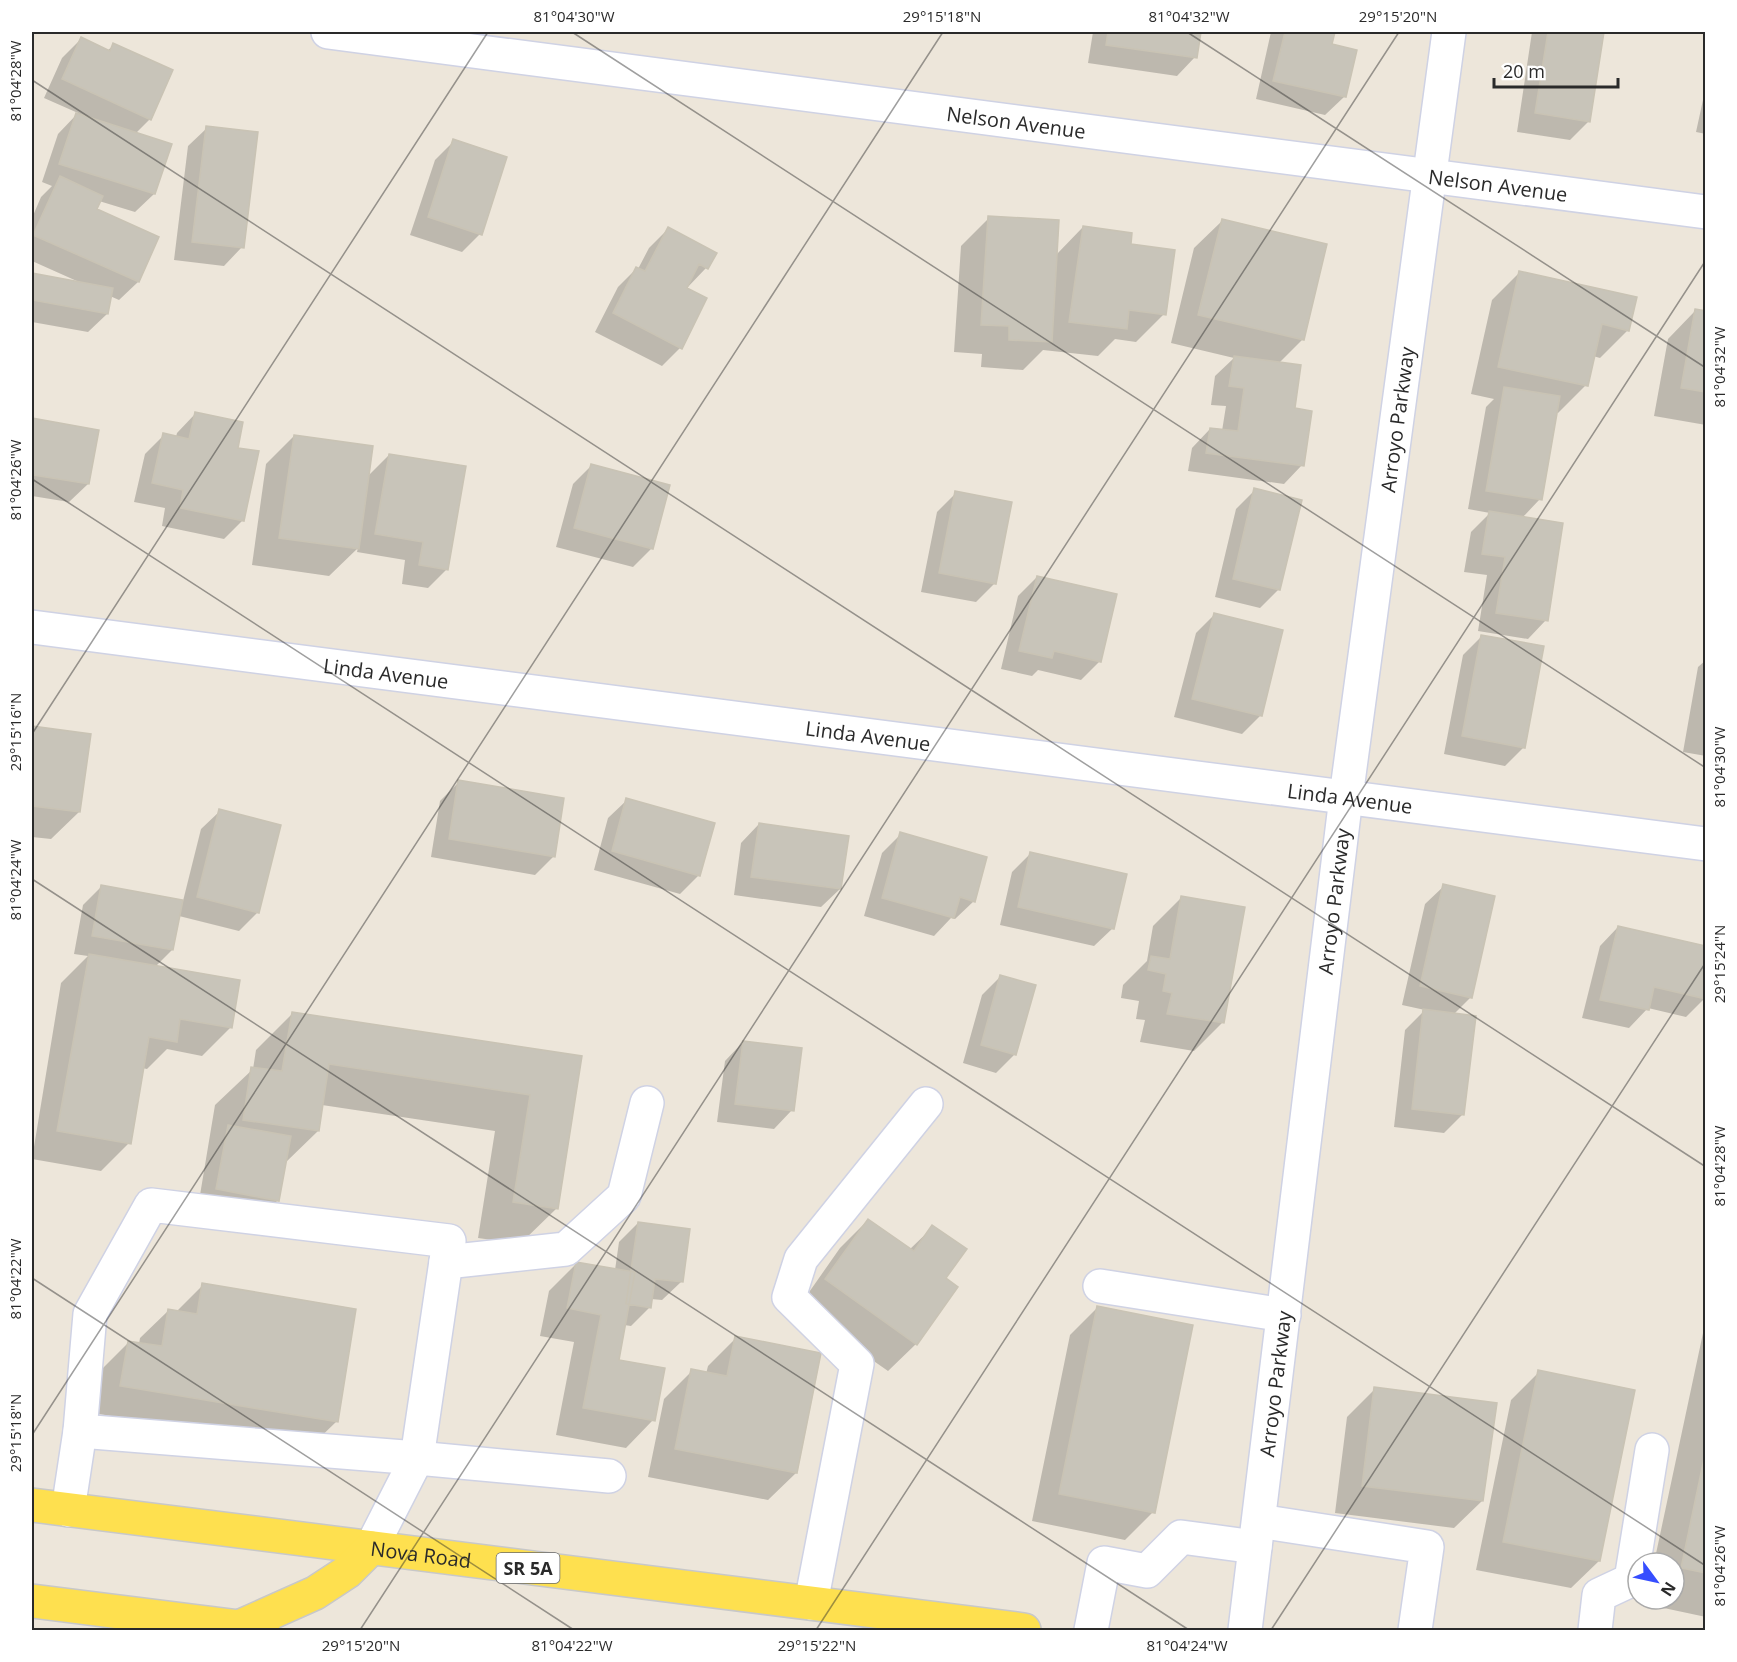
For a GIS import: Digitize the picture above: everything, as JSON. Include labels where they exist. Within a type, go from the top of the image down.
[{"type":"main road","name":"Nova Road","points":[[32,1505],[1024,1630]]},
{"type":"main road","points":[[32,1601],[129,1622],[254,1629],[347,1572],[371,1548]]},
{"type":"street","name":"Nelson Avenue","points":[[328,32],[1706,212]]},
{"type":"street","name":"Arroyo Parkway","points":[[1245,1630],[1346,797],[1449,32]]},
{"type":"street","name":"Linda Avenue","points":[[32,627],[1706,844]]},
{"type":"street","points":[[447,1262],[566,1249],[624,1196],[647,1102]]},
{"type":"street","points":[[811,1603],[857,1364],[789,1297],[801,1259],[926,1104]]},
{"type":"street","points":[[68,1510],[80,1431],[90,1314],[151,1205],[450,1241],[417,1458],[371,1548]]},
{"type":"street","points":[[1100,1286],[1284,1315]]},
{"type":"street","points":[[80,1431],[609,1476]]},
{"type":"street","points":[[1594,1630],[1599,1595],[1631,1580],[1652,1450]]},
{"type":"street","points":[[1091,1630],[1104,1563],[1147,1571],[1181,1537],[1257,1534],[1427,1547],[1414,1630]]},
{"type":"building","points":[[1108,32],[1201,32],[1197,58],[1106,45]]},
{"type":"building","points":[[1285,32],[1335,32],[1332,44],[1357,50],[1346,97],[1273,81]]},
{"type":"building","points":[[1548,32],[1604,32],[1590,122],[1535,113]]},
{"type":"building","points":[[81,37],[110,51],[113,43],[173,70],[151,120],[62,79]]},
{"type":"building","points":[[76,113],[172,144],[155,194],[59,164]]},
{"type":"building","points":[[206,126],[258,132],[244,248],[192,242]]},
{"type":"building","points":[[453,139],[507,157],[482,235],[428,217]]},
{"type":"building","points":[[60,176],[103,196],[97,209],[159,237],[139,282],[33,235]]},
{"type":"building","points":[[988,216],[1059,220],[1052,342],[1009,340],[1009,326],[981,325]]},
{"type":"building","points":[[1222,219],[1327,244],[1304,340],[1198,315]]},
{"type":"building","points":[[1083,226],[1132,233],[1131,244],[1175,250],[1166,315],[1129,310],[1127,329],[1069,322]]},
{"type":"building","points":[[668,227],[717,253],[708,269],[699,264],[687,288],[707,298],[682,349],[613,313],[636,267],[645,271]]},
{"type":"building","points":[[1519,271],[1637,297],[1629,331],[1602,324],[1588,386],[1498,367]]},
{"type":"building","points":[[32,273],[113,288],[108,314],[32,300]]},
{"type":"building","points":[[1695,309],[1706,311],[1706,392],[1681,388]]},
{"type":"building","points":[[1234,356],[1301,365],[1295,408],[1312,411],[1304,466],[1206,453],[1210,428],[1238,431],[1244,388],[1229,386]]},
{"type":"building","points":[[1504,387],[1560,396],[1542,500],[1486,491]]},
{"type":"building","points":[[195,412],[243,422],[238,448],[259,451],[244,521],[180,508],[183,490],[152,483],[163,433],[189,439]]},
{"type":"building","points":[[32,418],[99,430],[89,484],[33,475],[32,483]]},
{"type":"building","points":[[294,435],[373,446],[359,549],[279,538]]},
{"type":"building","points":[[389,454],[466,466],[448,570],[419,565],[423,542],[375,534]]},
{"type":"building","points":[[591,464],[670,485],[653,549],[574,528]]},
{"type":"building","points":[[1254,488],[1302,500],[1280,590],[1233,579]]},
{"type":"building","points":[[955,491],[1012,502],[996,584],[939,573]]},
{"type":"building","points":[[1489,511],[1563,523],[1548,621],[1496,613],[1505,557],[1482,554]]},
{"type":"building","points":[[1037,576],[1117,594],[1101,662],[1054,651],[1052,658],[1019,651]]},
{"type":"building","points":[[1214,613],[1283,630],[1262,716],[1192,699]]},
{"type":"building","points":[[1481,635],[1544,646],[1525,748],[1462,736]]},
{"type":"building","points":[[32,726],[91,734],[80,812],[32,806]]},
{"type":"building","points":[[458,780],[564,798],[555,857],[449,839]]},
{"type":"building","points":[[626,798],[715,823],[700,876],[612,851]]},
{"type":"building","points":[[219,809],[281,825],[259,913],[197,897]]},
{"type":"building","points":[[759,823],[849,836],[841,889],[751,877]]},
{"type":"building","points":[[900,832],[987,857],[975,902],[960,897],[954,918],[882,898]]},
{"type":"building","points":[[1030,852],[1127,874],[1114,929],[1018,907]]},
{"type":"building","points":[[1443,884],[1495,896],[1472,998],[1420,986]]},
{"type":"building","points":[[101,885],[183,900],[173,950],[92,936]]},
{"type":"building","points":[[1181,896],[1245,907],[1224,1023],[1167,1014],[1172,993],[1163,991],[1166,974],[1148,970],[1151,956],[1170,959]]},
{"type":"building","points":[[1618,926],[1706,946],[1706,999],[1654,987],[1649,1010],[1600,1000]]},
{"type":"building","points":[[89,954],[240,980],[232,1028],[180,1019],[177,1042],[149,1037],[131,1144],[57,1131]]},
{"type":"building","points":[[1000,975],[1036,985],[1016,1055],[981,1045]]},
{"type":"building","points":[[1423,1009],[1476,1016],[1464,1115],[1412,1109]]},
{"type":"building","points":[[292,1012],[582,1056],[558,1209],[513,1202],[530,1095],[329,1064],[319,1131],[243,1120],[251,1067],[282,1071]]},
{"type":"building","points":[[743,1041],[802,1048],[794,1111],[735,1104]]},
{"type":"building","points":[[228,1125],[291,1136],[279,1201],[216,1189]]},
{"type":"building","points":[[868,1219],[914,1251],[932,1225],[967,1249],[946,1278],[958,1287],[917,1345],[825,1279]]},
{"type":"building","points":[[638,1222],[690,1229],[683,1282],[655,1279],[651,1308],[626,1304]]},
{"type":"building","points":[[576,1262],[635,1272],[619,1360],[665,1368],[655,1421],[583,1408],[601,1315],[567,1308]]},
{"type":"building","points":[[202,1283],[356,1309],[338,1422],[120,1386],[128,1341],[162,1346],[168,1309],[197,1314]]},
{"type":"building","points":[[1097,1306],[1193,1325],[1155,1513],[1059,1494]]},
{"type":"building","points":[[735,1336],[821,1353],[797,1473],[675,1449],[691,1369],[727,1376]]},
{"type":"building","points":[[1538,1370],[1635,1390],[1600,1561],[1503,1542]]},
{"type":"building","points":[[1374,1387],[1497,1403],[1483,1501],[1362,1486]]},
{"type":"building","points":[[1706,1449],[1706,1573],[1686,1569],[1685,1551]]}]
